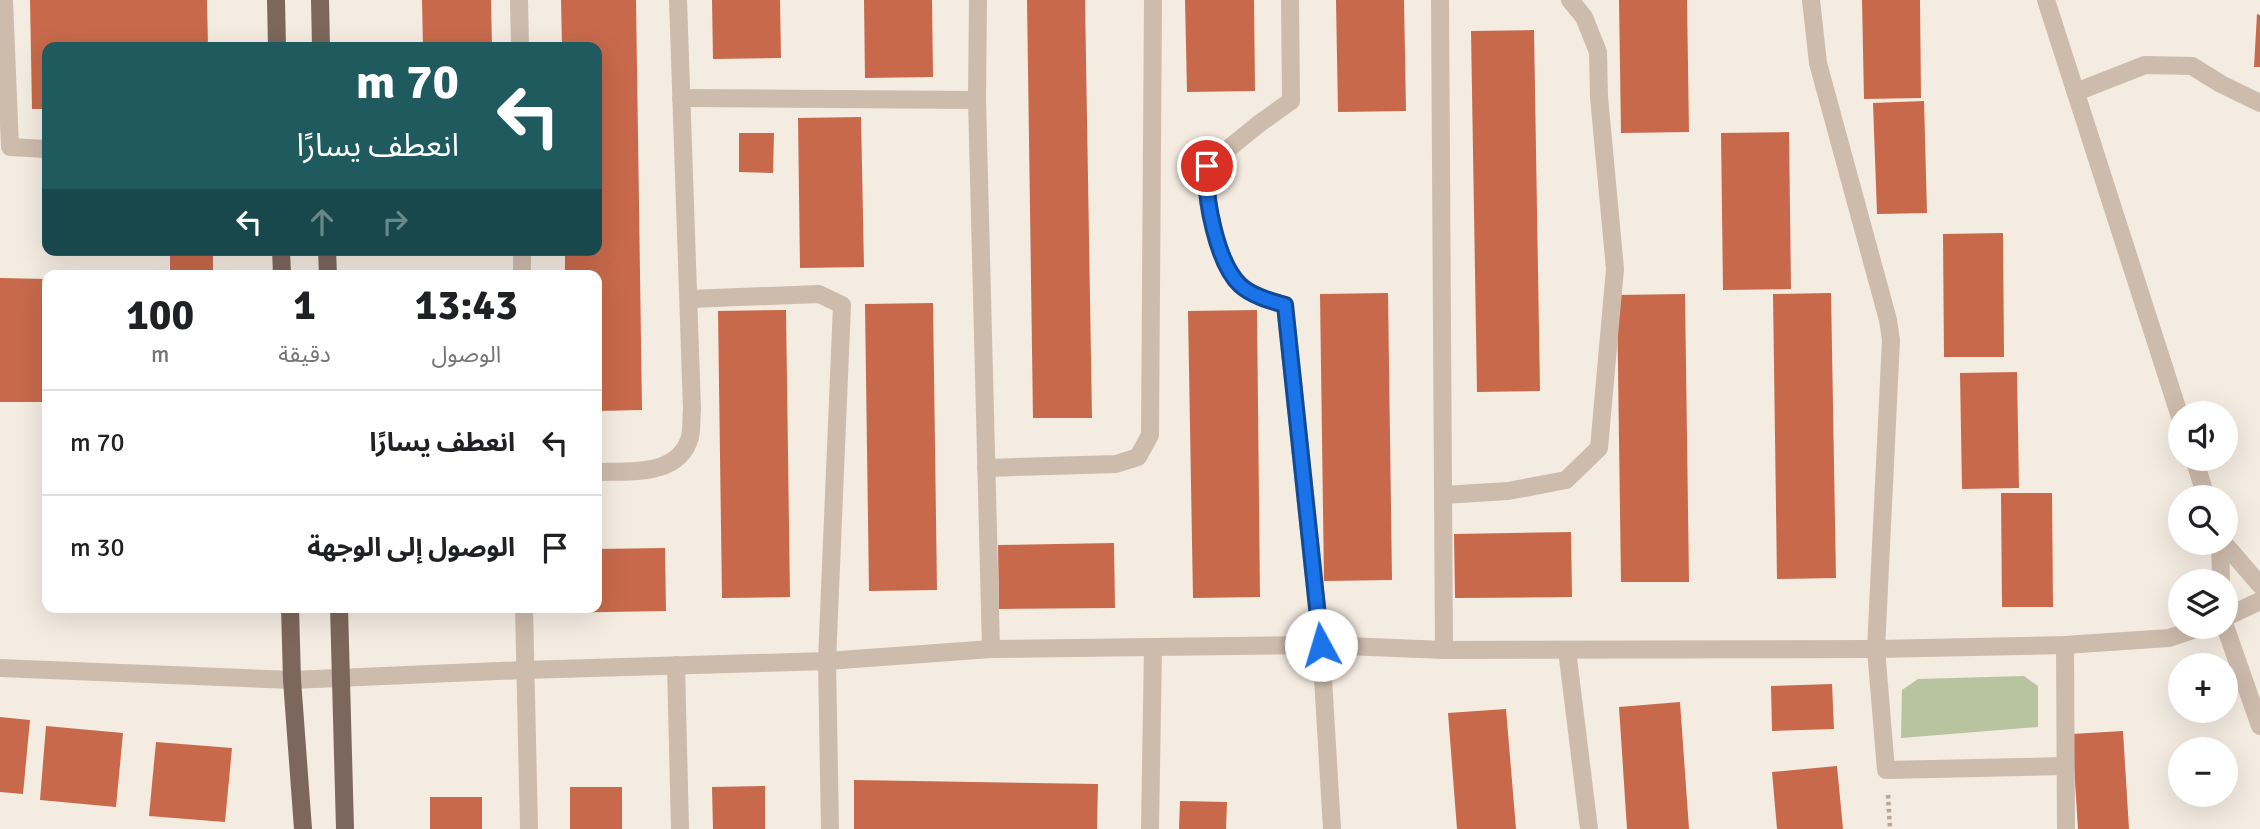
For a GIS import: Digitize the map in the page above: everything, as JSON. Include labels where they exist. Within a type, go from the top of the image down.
[{"type":"main road","points":[[276,0],[277,42]]},
{"type":"main road","points":[[320,0],[321,42]]},
{"type":"main road","points":[[290,613],[292,680],[303,829]]},
{"type":"main road","points":[[339,613],[345,829]]},
{"type":"street","points":[[4,0],[5,147],[42,149]]},
{"type":"street","points":[[519,0],[520,42]]},
{"type":"street","points":[[602,472],[653,470],[678,459],[690,439],[692,409],[689,299],[678,0]]},
{"type":"street","points":[[978,0],[977,100],[991,649]]},
{"type":"street","points":[[986,468],[1116,464],[1138,457],[1150,435],[1153,0]]},
{"type":"street","points":[[1290,0],[1291,101],[1207,166],[1205,185],[1222,256],[1241,285],[1267,300],[1285,305],[1321,645],[1332,829]]},
{"type":"street","points":[[1440,0],[1444,650]]},
{"type":"street","points":[[1443,495],[1508,491],[1566,480],[1599,448],[1615,269],[1599,97],[1598,52],[1584,17],[1570,0]]},
{"type":"street","points":[[1811,0],[1818,63],[1885,307],[1891,340],[1876,649],[1886,771],[2065,766]]},
{"type":"street","points":[[2046,0],[2175,401]]},
{"type":"street","points":[[2076,92],[2145,65],[2192,66],[2260,103]]},
{"type":"street","points":[[681,98],[977,100]]},
{"type":"street","points":[[689,299],[819,294],[842,305],[827,662],[830,829]]},
{"type":"street","points":[[2234,555],[2260,584]]},
{"type":"street","points":[[2238,611],[2260,601]]},
{"type":"street","points":[[524,613],[529,829]]},
{"type":"street","points":[[0,668],[292,680],[524,670],[827,662],[991,649],[1321,645],[1444,650],[1876,649],[2065,645],[2168,638]]},
{"type":"street","points":[[2230,639],[2260,726]]},
{"type":"street","points":[[2065,645],[2066,829]]},
{"type":"street","points":[[1150,829],[1153,647]]},
{"type":"street","points":[[1567,650],[1588,829]]},
{"type":"street","points":[[676,666],[680,829]]},
{"type":"path","points":[[1886,771],[1890,829]]},
{"type":"green space","points":[[2024,676],[2038,686],[2038,727],[1901,738],[1902,690],[1918,679]]},
{"type":"building","points":[[30,0],[207,0],[208,42],[42,42],[42,109],[32,109]]},
{"type":"building","points":[[422,0],[491,0],[492,42],[423,42]]},
{"type":"building","points":[[561,0],[636,0],[642,410],[602,411],[602,270],[565,270],[565,256],[602,256],[602,42],[562,42]]},
{"type":"building","points":[[712,0],[780,0],[781,58],[713,59]]},
{"type":"building","points":[[864,0],[932,0],[933,77],[865,78]]},
{"type":"building","points":[[1027,0],[1085,0],[1092,418],[1033,418]]},
{"type":"building","points":[[1185,0],[1254,0],[1255,91],[1187,92]]},
{"type":"building","points":[[1336,0],[1404,0],[1406,111],[1338,112]]},
{"type":"building","points":[[1619,0],[1687,0],[1689,132],[1621,133]]},
{"type":"building","points":[[1862,0],[1920,0],[1921,98],[1864,99]]},
{"type":"building","points":[[2257,14],[2260,15],[2260,67],[2254,67]]},
{"type":"building","points":[[1534,30],[1540,391],[1477,392],[1471,31]]},
{"type":"building","points":[[1924,101],[1927,213],[1877,214],[1873,103]]},
{"type":"building","points":[[861,117],[864,267],[800,268],[798,118]]},
{"type":"building","points":[[1789,132],[1791,289],[1723,290],[1721,133]]},
{"type":"building","points":[[739,133],[774,133],[773,173],[739,172]]},
{"type":"building","points":[[2003,233],[2004,357],[1944,357],[1943,234]]},
{"type":"building","points":[[170,256],[213,256],[213,270],[170,270]]},
{"type":"building","points":[[0,278],[42,279],[42,402],[0,402]]},
{"type":"building","points":[[1388,293],[1392,580],[1324,581],[1320,294]]},
{"type":"building","points":[[1831,293],[1836,578],[1777,579],[1773,294]]},
{"type":"building","points":[[1685,294],[1689,582],[1621,582],[1617,295]]},
{"type":"building","points":[[933,303],[937,590],[869,591],[865,304]]},
{"type":"building","points":[[786,310],[790,597],[722,598],[718,311]]},
{"type":"building","points":[[1257,310],[1260,597],[1193,598],[1188,311]]},
{"type":"building","points":[[2017,372],[2019,488],[1962,489],[1960,373]]},
{"type":"building","points":[[2001,493],[2052,493],[2053,607],[2002,607]]},
{"type":"building","points":[[1571,532],[1572,597],[1455,598],[1454,534]]},
{"type":"building","points":[[1114,543],[1115,608],[999,609],[998,545]]},
{"type":"building","points":[[665,548],[666,611],[602,612],[602,549]]},
{"type":"building","points":[[1832,684],[1834,729],[1772,731],[1771,686]]},
{"type":"building","points":[[1680,702],[1689,829],[1627,829],[1619,707]]},
{"type":"building","points":[[1506,709],[1516,829],[1457,829],[1448,713]]},
{"type":"building","points":[[0,717],[30,720],[23,794],[0,792]]},
{"type":"building","points":[[46,726],[123,733],[116,807],[40,800]]},
{"type":"building","points":[[2123,731],[2129,829],[2078,829],[2072,734]]},
{"type":"building","points":[[156,742],[232,748],[225,822],[149,816]]},
{"type":"building","points":[[1837,766],[1843,829],[1777,829],[1772,772]]},
{"type":"building","points":[[854,780],[1098,784],[1097,829],[854,829]]},
{"type":"building","points":[[765,786],[765,829],[713,829],[712,787]]},
{"type":"building","points":[[570,787],[622,787],[622,829],[570,829]]},
{"type":"building","points":[[430,797],[482,797],[482,829],[430,829]]},
{"type":"building","points":[[1180,801],[1227,802],[1226,829],[1179,829]]},
{"type":"route","points":[[1207,166],[1205,185],[1222,256],[1241,285],[1267,300],[1285,305],[1321,645]]}]
